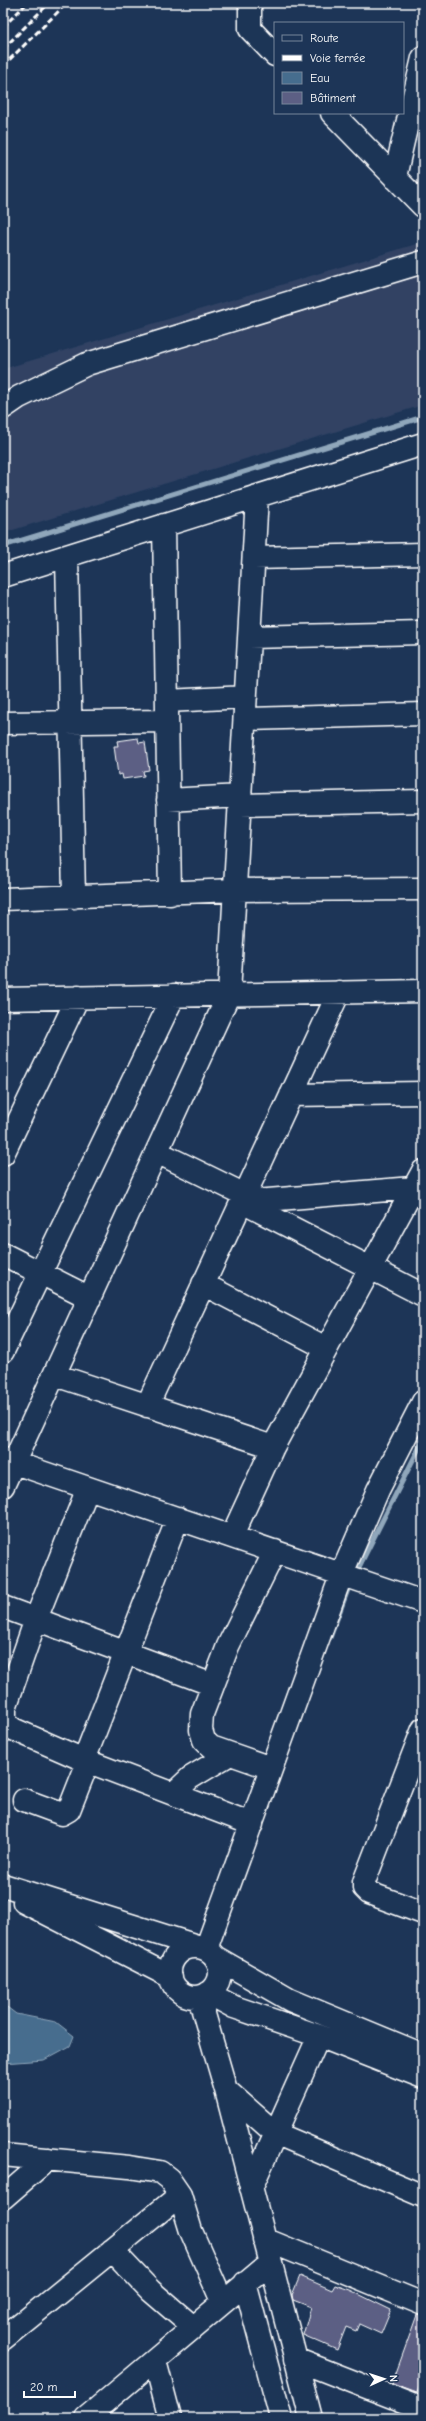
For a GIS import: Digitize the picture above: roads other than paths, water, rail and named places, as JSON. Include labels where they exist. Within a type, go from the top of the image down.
[{"type":"street","points":[[250,3],[250,29],[274,54]]},
{"type":"street","points":[[395,178],[404,132],[414,102],[423,58]]},
{"type":"street","points":[[333,114],[423,206]]},
{"type":"street","points":[[3,408],[19,397],[87,364],[423,262]]},
{"type":"street","points":[[3,576],[423,444]]},
{"type":"street","points":[[3,1486],[8,1461],[55,1375],[229,994],[257,496]]},
{"type":"street","points":[[164,525],[170,894]]},
{"type":"street","points":[[254,558],[423,554]]},
{"type":"street","points":[[67,556],[74,897]]},
{"type":"street","points":[[249,637],[423,633]]},
{"type":"street","points":[[3,723],[70,722],[167,711],[246,697]]},
{"type":"street","points":[[245,719],[423,714]]},
{"type":"street","points":[[168,800],[423,801]]},
{"type":"street","points":[[3,899],[170,894],[235,890],[423,889]]},
{"type":"street","points":[[3,999],[423,990]]},
{"type":"street","points":[[147,1406],[339,992]]},
{"type":"street","points":[[3,1351],[174,995]]},
{"type":"street","points":[[3,1154],[78,997]]},
{"type":"street","points":[[291,1095],[423,1093]]},
{"type":"street","points":[[157,1152],[369,1269],[423,1295]]},
{"type":"street","points":[[243,1199],[418,1179]]},
{"type":"street","points":[[232,1536],[273,1447],[418,1179]]},
{"type":"street","points":[[3,1254],[90,1298]]},
{"type":"street","points":[[204,1284],[326,1348]]},
{"type":"street","points":[[55,1375],[273,1447]]},
{"type":"street","points":[[206,1951],[342,1573],[378,1490],[423,1402]]},
{"type":"street","points":[[8,1461],[342,1573],[423,1602]]},
{"type":"street","points":[[88,1488],[36,1619],[6,1708],[5,1722],[13,1729],[86,1761],[252,1824]]},
{"type":"street","points":[[24,1800],[62,1814],[69,1810],[126,1652],[178,1518]]},
{"type":"street","points":[[271,1768],[211,1747],[204,1740],[201,1730],[202,1714],[228,1646],[275,1551]]},
{"type":"street","points":[[3,1607],[213,1685]]},
{"type":"street","points":[[423,1730],[417,1765],[364,1882],[364,1888],[369,1893],[423,1913]]},
{"type":"street","points":[[173,1794],[190,1778],[230,1754]]},
{"type":"street","points":[[3,1885],[206,1951],[290,2000],[423,2055]]},
{"type":"street","points":[[3,1892],[171,1977]]},
{"type":"street","points":[[204,1995],[219,1981],[220,1968],[206,1951],[186,1948],[179,1953],[170,1968],[174,1985],[182,1993],[204,1995],[319,2036],[423,2077]]},
{"type":"street","points":[[204,1995],[226,2090],[310,2418]]},
{"type":"street","points":[[251,2188],[319,2036]]},
{"type":"street","points":[[226,2090],[275,2133],[423,2196]]},
{"type":"street","points":[[3,2155],[150,2169],[160,2172],[169,2179],[180,2195],[191,2231],[222,2301]]},
{"type":"street","points":[[3,2198],[48,2159]]},
{"type":"street","points":[[3,2339],[180,2195]]},
{"type":"street","points":[[264,2239],[423,2304]]},
{"type":"street","points":[[112,2250],[151,2291],[193,2327]]},
{"type":"street","points":[[86,2418],[155,2361],[222,2301],[270,2263]]},
{"type":"street","points":[[246,2283],[281,2418]]},
{"type":"street","points":[[295,2359],[420,2408]]},
{"type":"street","points":[[155,2361],[170,2418]]},
{"type":"water","points":[[3,2004],[16,2014],[56,2022],[74,2036],[70,2046],[44,2060],[3,2063]]},
{"type":"waterway","points":[[3,546],[423,417]]},
{"type":"waterway","points":[[358,1569],[423,1440]]},
{"type":"waterway","points":[[330,1638],[349,1587]]},
{"type":"railway","points":[[3,27],[27,3]]},
{"type":"railway","points":[[3,49],[49,3]]},
{"type":"railway","points":[[3,66],[67,3]]}]
